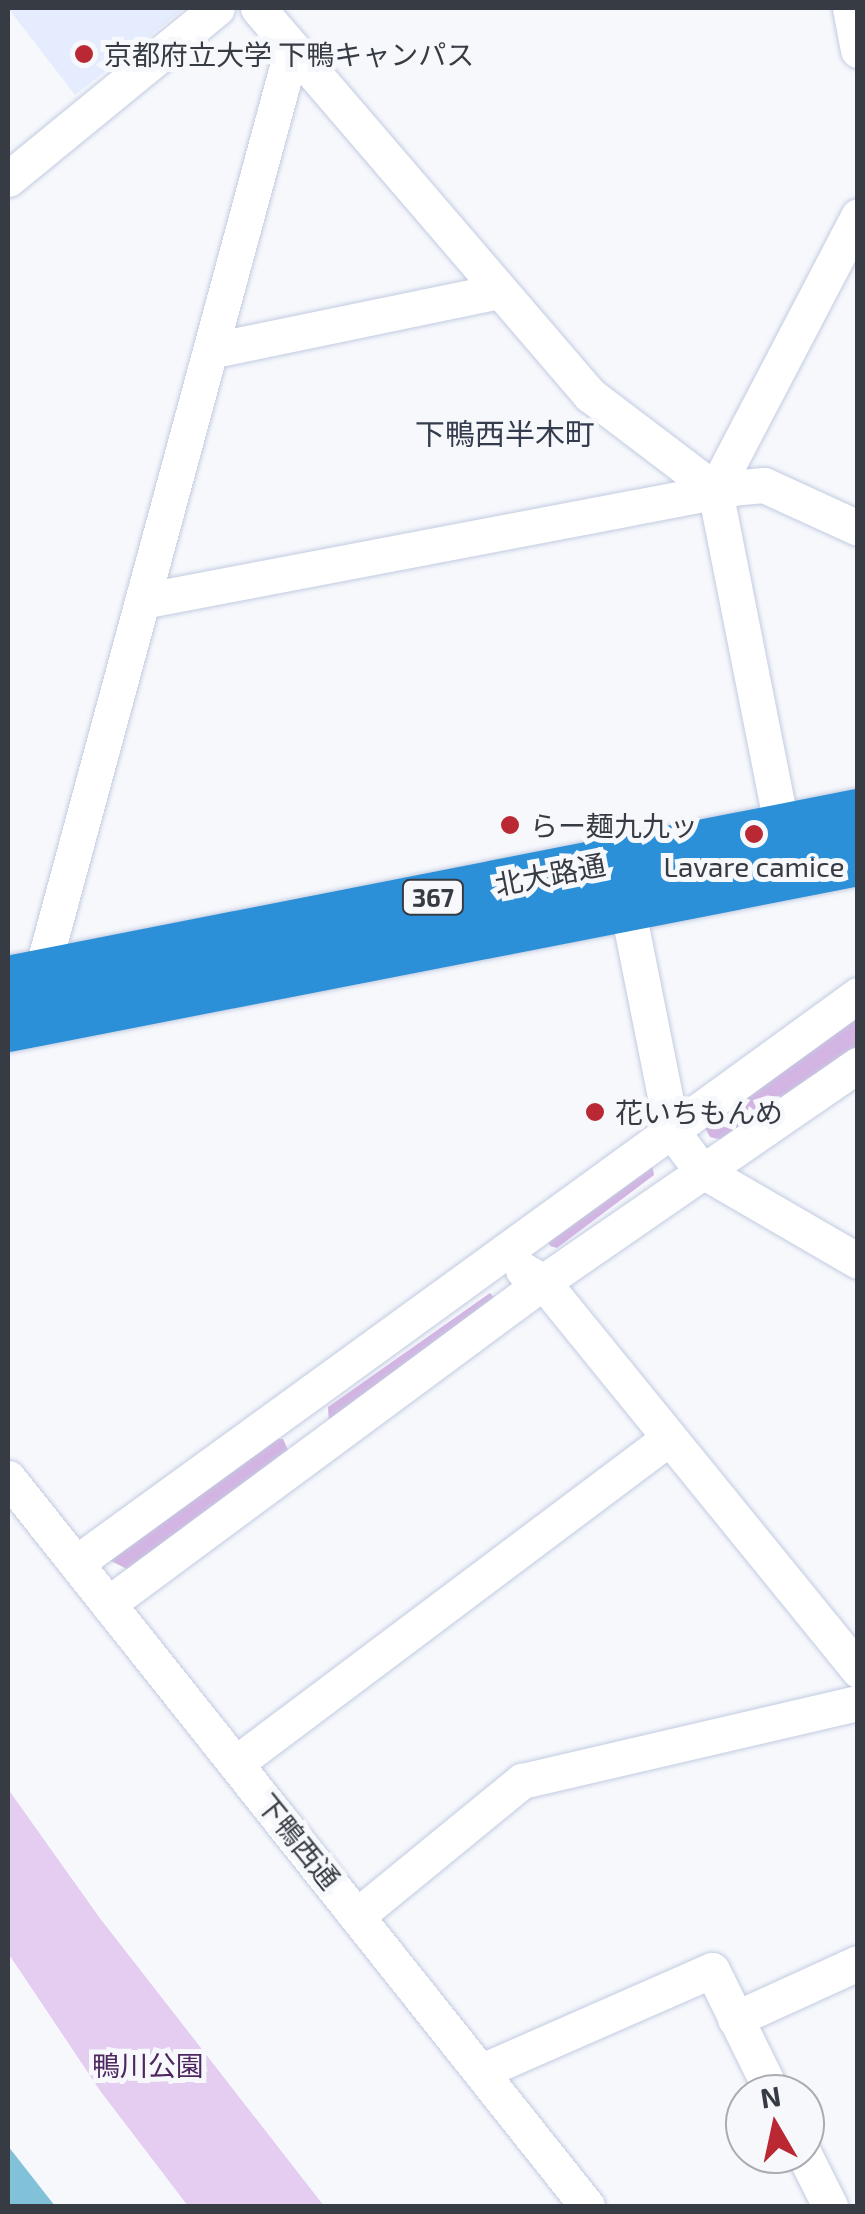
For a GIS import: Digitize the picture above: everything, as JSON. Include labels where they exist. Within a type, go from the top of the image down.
[{"type":"highway","name":"北大路通","points":[[24,977],[858,814]]},
{"type":"highway","name":"北大路通","points":[[8,1026],[858,861]]},
{"type":"street","points":[[8,179],[217,8]]},
{"type":"street","points":[[258,8],[291,52],[590,395],[714,490]]},
{"type":"street","points":[[850,8],[858,50]]},
{"type":"street","points":[[24,977],[142,601],[214,350],[291,52]]},
{"type":"street","points":[[782,829],[714,490],[858,216]]},
{"type":"street","points":[[214,350],[500,291]]},
{"type":"street","points":[[142,601],[714,490],[764,485],[858,528]]},
{"type":"street","points":[[627,906],[672,1131],[701,1170],[858,1261]]},
{"type":"street","points":[[76,1563],[858,994]]},
{"type":"street","points":[[108,1604],[544,1282],[858,1065]]},
{"type":"street","points":[[499,1256],[544,1282],[858,1670]]},
{"type":"street","points":[[236,1763],[669,1438]]},
{"type":"street","name":"下鴨西通","points":[[8,1478],[586,2206]]},
{"type":"street","points":[[358,1915],[522,1780],[858,1703]]},
{"type":"street","points":[[736,2019],[858,1963]]},
{"type":"street","points":[[482,2071],[712,1970],[763,2074]]},
{"type":"street","points":[[814,2174],[830,2206]]},
{"type":"shaded area","name":"京都府立大学 下鴨キャンパス","points":[[8,8],[185,8],[75,95]]},
{"type":"shaded area","points":[[857,1011],[857,1047],[723,1140],[710,1137],[705,1128]]},
{"type":"shaded area","points":[[651,1160],[654,1175],[557,1248],[550,1246],[547,1240]]},
{"type":"shaded area","points":[[490,1293],[498,1302],[329,1423],[328,1407]]},
{"type":"shaded area","points":[[275,1439],[283,1439],[289,1452],[129,1570],[111,1561],[110,1554]]},
{"type":"green space","name":"鴨川公園","points":[[8,1789],[99,1917],[324,2206],[188,2206],[101,2092],[8,1953]]},
{"type":"water","points":[[8,2146],[55,2206],[8,2206]]},
{"type":"place","name":"京都府立大学 下鴨キャンパス","points":[[84,54]]},
{"type":"place","name":"らー麺九九ッ","points":[[510,825]]},
{"type":"place","name":"Lavare camice","points":[[754,834]]},
{"type":"place","name":"花いちもんめ","points":[[595,1112]]},
{"type":"district","name":"下鴨西半木町","points":[[505,433]]}]
